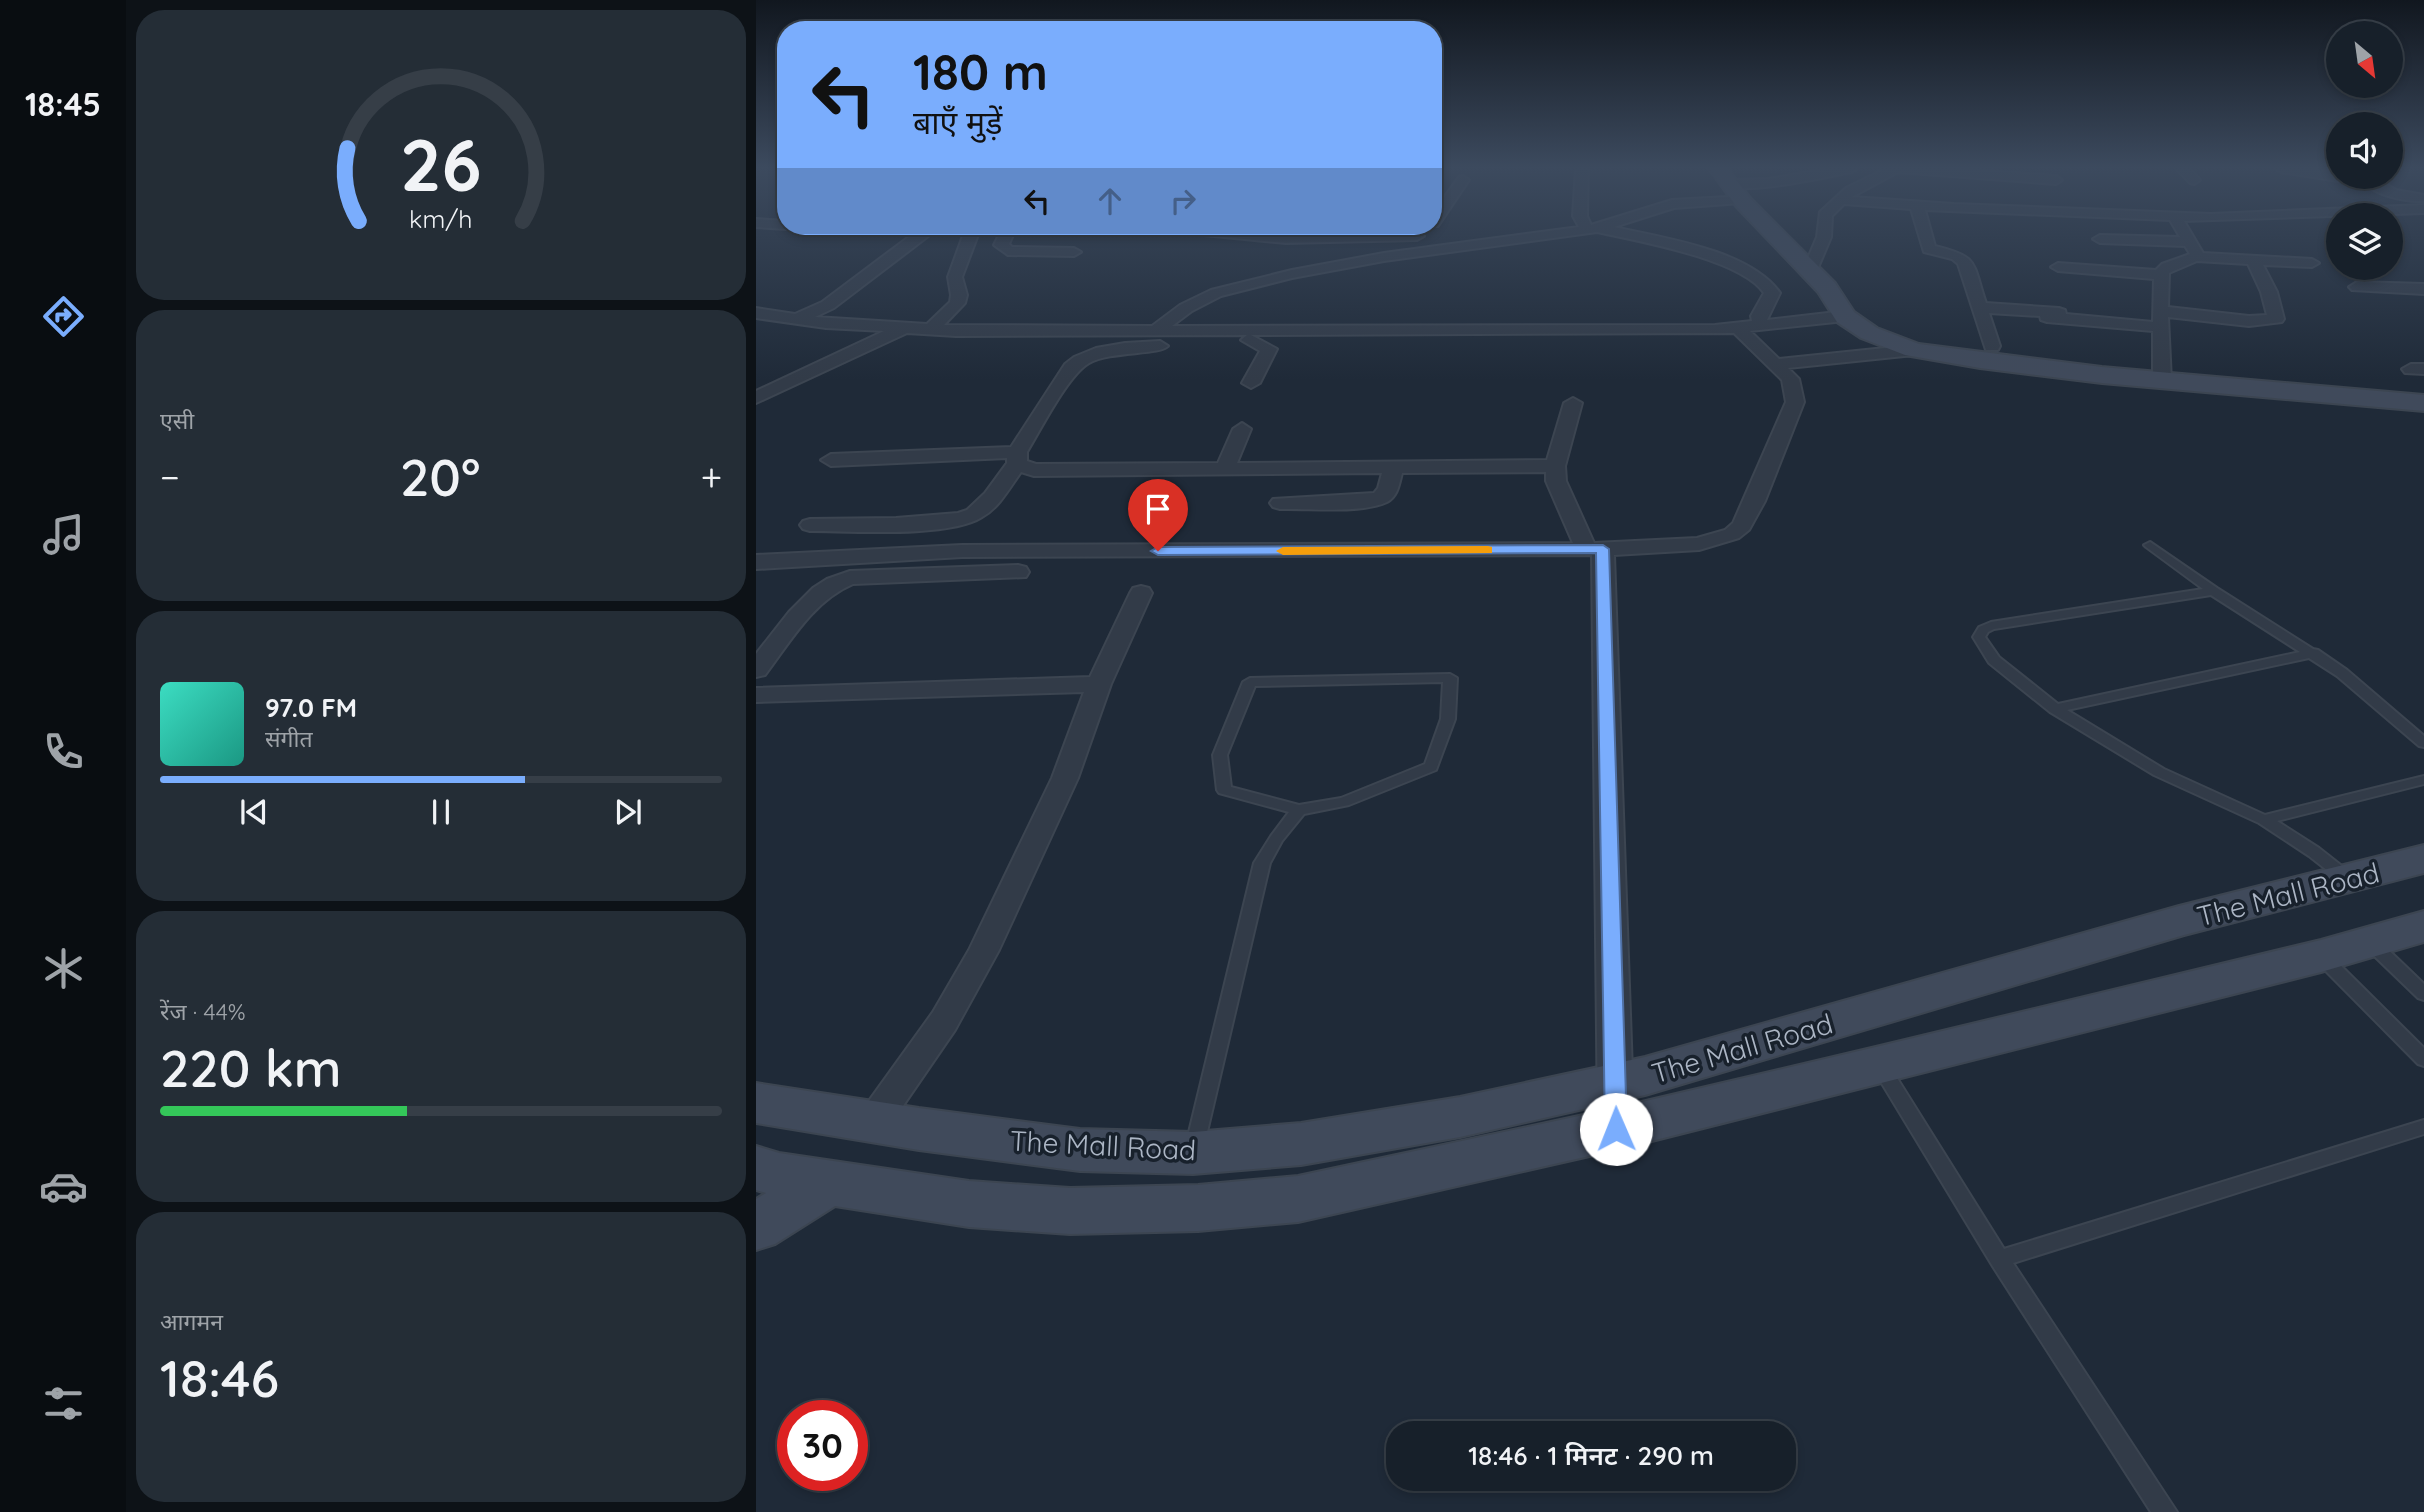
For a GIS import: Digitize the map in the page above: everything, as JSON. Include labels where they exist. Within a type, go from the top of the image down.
[{"type":"main road","points":[[1781,239],[1827,288],[1845,316],[1869,333],[1913,350],[1980,362],[2162,381],[2424,402]]},
{"type":"main road","name":"The Mall Road","points":[[756,1168],[779,1175],[969,1204],[1070,1212],[1198,1208],[1298,1199],[1615,1106],[2179,921],[2424,859]]},
{"type":"main road","name":"The Mall Road","points":[[756,1103],[1080,1150],[1193,1153],[1301,1144],[1460,1117],[1615,1106],[1880,1066],[2321,956],[2424,926]]},
{"type":"main road","points":[[756,1227],[830,1181]]},
{"type":"street","points":[[796,319],[828,305],[915,239]]},
{"type":"street","points":[[932,330],[957,303],[959,295],[956,277],[969,239]]},
{"type":"street","points":[[1004,239],[1001,245],[1008,251],[1074,252]]},
{"type":"street","points":[[1242,239],[1309,248],[1424,252],[1522,239]]},
{"type":"street","points":[[1158,329],[1186,308],[1309,248],[1394,239]]},
{"type":"street","points":[[1418,239],[1424,252]]},
{"type":"street","points":[[1634,239],[1706,255],[1758,275],[1771,286],[1772,293],[1750,328]]},
{"type":"street","points":[[1810,270],[1823,239]]},
{"type":"street","points":[[1925,239],[1928,249],[1965,262],[1992,346]]},
{"type":"street","points":[[2114,272],[2100,239],[2189,242]]},
{"type":"street","points":[[2187,239],[2198,254],[2197,257]]},
{"type":"street","points":[[2162,381],[2162,275],[2168,267],[2197,257],[2312,263]]},
{"type":"street","points":[[1978,307],[2053,315],[2249,321],[2276,319],[2269,292],[2254,261]]},
{"type":"street","points":[[2058,268],[2162,275]]},
{"type":"street","points":[[2357,287],[2424,289]]},
{"type":"street","points":[[756,313],[796,319],[932,330],[1750,328],[1845,316]]},
{"type":"street","points":[[756,562],[989,551],[1595,549],[1699,544],[1732,534],[1741,526],[1755,501],[1795,402],[1790,379],[1750,328]]},
{"type":"street","points":[[756,398],[902,329]]},
{"type":"street","points":[[810,525],[943,521],[972,515],[982,508],[1017,458],[1071,368],[1090,355],[1127,347],[1222,346],[1249,340],[1267,329]]},
{"type":"street","points":[[1249,340],[1269,349],[1251,383]]},
{"type":"street","points":[[1776,364],[1913,350]]},
{"type":"street","points":[[1573,403],[1555,466],[1559,492],[1595,549],[1615,1106]]},
{"type":"street","points":[[1225,469],[1242,429]]},
{"type":"street","points":[[831,460],[1017,458],[1034,470],[1555,466]]},
{"type":"street","points":[[1280,503],[1375,499],[1388,490],[1394,466]]},
{"type":"street","points":[[756,670],[818,594],[840,581],[850,578],[1018,572]]},
{"type":"street","points":[[873,1122],[944,1021],[984,950],[1065,778],[1099,684],[1141,593]]},
{"type":"street","points":[[756,695],[1099,684]]},
{"type":"lane","points":[[2150,545],[2213,591],[2343,673],[2424,743]]},
{"type":"lane","points":[[2213,591],[1991,626],[1983,630],[1979,637],[1994,660],[2055,709],[2159,772],[2264,820],[2315,852],[2348,878]]},
{"type":"lane","points":[[2055,709],[2314,653]]},
{"type":"lane","points":[[1193,1153],[1262,863],[1276,839],[1299,810],[1344,802],[1431,767],[1448,719],[1450,678],[1250,682],[1220,755],[1224,790],[1299,810]]},
{"type":"lane","points":[[2264,820],[2424,780]]},
{"type":"lane","points":[[2368,941],[2424,993]]},
{"type":"lane","points":[[2321,956],[2424,1059]]},
{"type":"lane","points":[[1880,1066],[1999,1259],[2165,1512]]},
{"type":"lane","points":[[1999,1259],[2424,1127]]},
{"type":"slow traffic","points":[[1283,551],[1488,550]]},
{"type":"route","points":[[1158,551],[1603,549],[1616,1129]]}]
